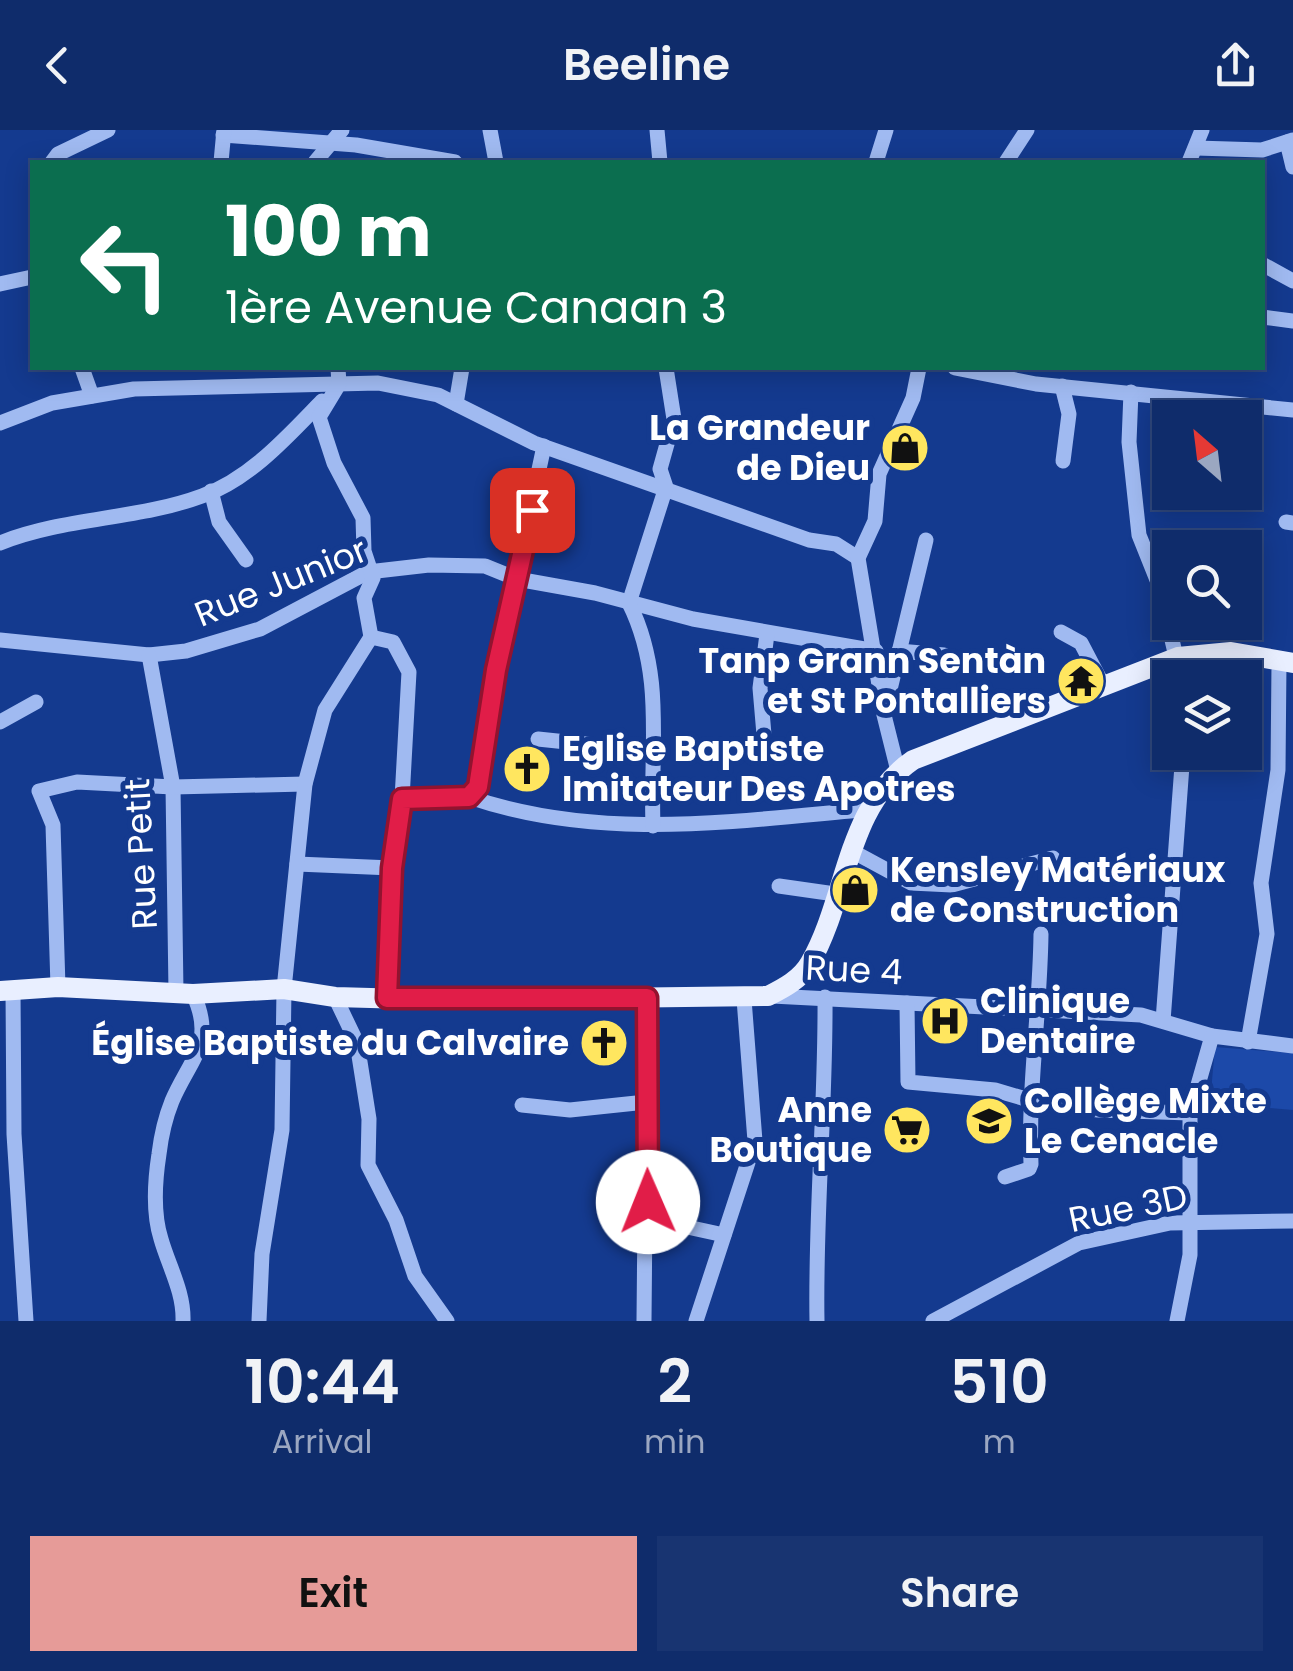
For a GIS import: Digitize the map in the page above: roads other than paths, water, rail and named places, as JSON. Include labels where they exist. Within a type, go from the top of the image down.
[{"type":"main road","points":[[1203,660],[1230,652],[1286,663]]},
{"type":"main road","points":[[6,990],[58,987],[184,993],[284,989],[334,997],[387,998],[768,996],[788,986],[811,962],[850,850],[871,809],[898,771],[914,760],[1103,685],[1152,674]]},
{"type":"street","points":[[54,160],[58,154],[108,130]]},
{"type":"street","points":[[490,130],[496,160]]},
{"type":"street","points":[[657,130],[660,160]]},
{"type":"street","points":[[877,160],[886,130]]},
{"type":"street","points":[[1007,160],[1027,130]]},
{"type":"street","points":[[1202,130],[1193,155],[1262,150],[1290,141],[1293,166]]},
{"type":"street","points":[[221,160],[224,133],[337,136],[356,144],[435,160]]},
{"type":"street","points":[[317,160],[337,136]]},
{"type":"street","points":[[351,160],[356,144]]},
{"type":"street","points":[[1265,266],[1293,281]]},
{"type":"street","points":[[0,284],[30,276]]},
{"type":"street","points":[[1265,318],[1293,321]]},
{"type":"street","points":[[83,370],[92,396]]},
{"type":"street","points":[[203,387],[204,370]]},
{"type":"street","points":[[456,404],[462,370]]},
{"type":"street","points":[[653,826],[654,705],[646,638],[629,603],[666,486],[660,469],[674,419],[666,370]]},
{"type":"street","points":[[898,771],[884,714],[858,558],[875,521],[879,474],[913,398],[919,370]]},
{"type":"street","points":[[976,370],[1037,376],[1062,386],[1293,410]]},
{"type":"street","points":[[0,423],[52,403],[134,389],[339,376],[438,395],[544,446],[810,540],[836,544],[858,558]]},
{"type":"street","points":[[0,544],[33,530],[212,491],[266,458],[339,376]]},
{"type":"street","points":[[259,1321],[262,1254],[282,1130],[284,989],[305,784],[325,710],[371,637],[364,598],[373,578],[368,572],[362,518],[334,462],[319,417],[339,376]]},
{"type":"street","points":[[1062,386],[1069,414],[1063,461]]},
{"type":"street","points":[[1132,392],[1129,442],[1139,535],[1159,584],[1178,660]]},
{"type":"street","points":[[469,797],[478,787],[496,670],[544,446]]},
{"type":"street","points":[[212,491],[219,522],[246,560]]},
{"type":"street","points":[[884,714],[926,540]]},
{"type":"street","name":"Rue Junior","points":[[0,640],[149,655],[186,651],[260,629],[368,572],[429,564],[485,566],[517,579],[766,634],[876,651]]},
{"type":"street","points":[[1061,632],[1081,643],[1103,685]]},
{"type":"street","points":[[766,634],[760,688],[766,758]]},
{"type":"street","points":[[371,637],[388,638],[408,667],[402,799],[392,868],[387,998]]},
{"type":"street","points":[[899,651],[944,655]]},
{"type":"street","name":"Rue Petit","points":[[149,655],[173,787],[184,993],[204,1016],[195,1062],[172,1102],[159,1154],[156,1196],[159,1234],[184,1304],[183,1321]]},
{"type":"street","points":[[1248,1042],[1268,934],[1261,883],[1278,770],[1286,663]]},
{"type":"street","points":[[0,722],[36,702]]},
{"type":"street","points":[[538,739],[652,751]]},
{"type":"street","points":[[1163,1022],[1182,770]]},
{"type":"street","points":[[58,987],[55,847],[52,825],[39,791],[76,782],[173,787],[305,784]]},
{"type":"street","points":[[402,799],[469,797],[518,814],[616,826],[871,809]]},
{"type":"street","points":[[850,850],[911,884],[952,885],[1052,858]]},
{"type":"street","points":[[297,864],[392,868]]},
{"type":"street","points":[[780,886],[835,894]]},
{"type":"street","points":[[1005,1178],[1029,1170],[1031,1164],[1029,1100],[1040,1009],[1041,934]]},
{"type":"street","points":[[6,990],[26,1321]]},
{"type":"street","name":"Rue 4","points":[[768,996],[1141,1014],[1212,1036],[1293,1046]]},
{"type":"street","points":[[334,997],[357,1043],[369,1119],[368,1164],[396,1220],[415,1276],[447,1321]]},
{"type":"street","points":[[817,1321],[815,1235],[826,1069],[825,997]]},
{"type":"street","points":[[644,1321],[647,998]]},
{"type":"street","points":[[696,1321],[754,1141],[744,999]]},
{"type":"street","points":[[907,1003],[908,1082],[996,1090],[1029,1100],[1098,1110],[1190,1113]]},
{"type":"street","points":[[1177,1321],[1190,1255],[1190,1113],[1212,1036]]},
{"type":"street","points":[[522,1105],[570,1110],[646,1102]]},
{"type":"street","points":[[646,1218],[724,1235]]},
{"type":"street","name":"Rue 3D","points":[[933,1321],[1079,1242],[1170,1222],[1293,1221]]},
{"type":"place","name":"La Grandeur de Dieu","points":[[905,448]]},
{"type":"place","name":"Tanp Grann Sentàn et St Pontalliers","points":[[1081,681]]},
{"type":"place","name":"Eglise Baptiste Imitateur Des Apotres","points":[[527,769]]},
{"type":"place","name":"Kensley Matériaux de Construction","points":[[855,890]]},
{"type":"place","name":"Clinique Dentaire","points":[[945,1021]]},
{"type":"place","name":"Église Baptiste du Calvaire","points":[[604,1043]]},
{"type":"place","name":"Collège Mixte Le Cenacle","points":[[989,1121]]},
{"type":"place","name":"Anne Boutique","points":[[907,1130]]}]
